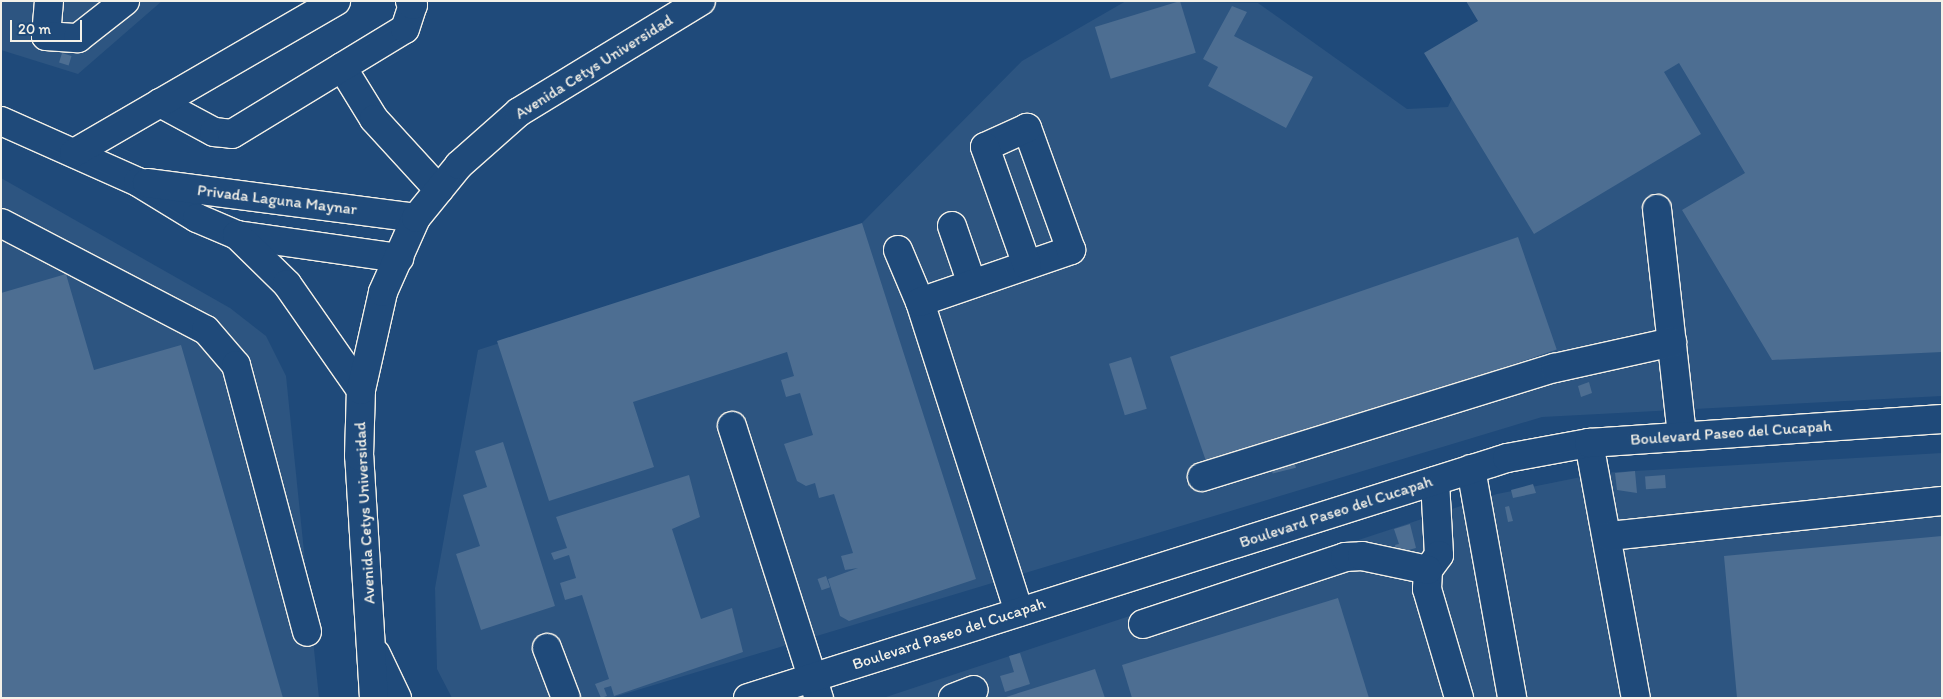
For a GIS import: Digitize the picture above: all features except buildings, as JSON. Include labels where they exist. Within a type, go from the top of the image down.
[{"type":"main road","points":[[50,1],[46,36],[78,38],[125,1]]},
{"type":"main road","points":[[74,153],[336,1]]},
{"type":"main road","points":[[160,103],[214,132],[232,134],[405,29],[413,5],[410,1]]},
{"type":"main road","name":"Avenida Cetys Universidad","points":[[370,691],[372,644],[359,456],[362,390],[383,292],[416,218],[458,164],[518,112],[701,1]]},
{"type":"main road","points":[[342,67],[374,120],[439,190]]},
{"type":"main road","name":"Privada Laguna Maynar","points":[[1,121],[138,182],[197,218],[237,235],[398,258]]},
{"type":"main road","points":[[920,302],[1071,250],[1027,128],[985,147],[1027,265]]},
{"type":"main road","name":"Privada Laguna Maynar","points":[[138,182],[416,218]]},
{"type":"main road","points":[[1657,209],[1682,436]]},
{"type":"main road","points":[[1,223],[206,330],[236,365],[307,632]]},
{"type":"main road","points":[[952,226],[972,284]]},
{"type":"main road","points":[[237,235],[287,284],[362,390]]},
{"type":"main road","points":[[898,250],[920,302],[1019,612]]},
{"type":"main road","points":[[1202,477],[1555,368],[1672,342]]},
{"type":"main road","name":"Boulevard Paseo del Cucapah","points":[[748,698],[816,687],[1019,612],[1507,458],[1589,443],[1942,419]]},
{"type":"main road","points":[[732,426],[816,687]]},
{"type":"main road","points":[[1589,443],[1609,536],[1636,698]]},
{"type":"main road","points":[[1471,469],[1512,698]]},
{"type":"main road","points":[[1435,481],[1438,555],[1428,570],[1427,589],[1460,698]]},
{"type":"main road","points":[[1609,536],[1942,501]]},
{"type":"main road","points":[[1143,624],[1345,557],[1362,556],[1428,570]]},
{"type":"main road","points":[[372,644],[397,698]]},
{"type":"main road","points":[[547,648],[566,698]]},
{"type":"shaded area","points":[[1,1],[162,1],[78,74],[1,50]]},
{"type":"shaded area","points":[[1126,1],[1258,3],[1407,109],[1448,107],[1482,31],[1942,1],[1942,396],[1542,417],[611,698],[452,698],[437,669],[435,588],[478,350],[858,227],[1022,61]]},
{"type":"shaded area","points":[[1,178],[230,308],[266,336],[286,376],[319,698],[1,698]]},
{"type":"shaded area","points":[[1942,453],[1942,698],[883,698],[1497,494],[1601,473]]}]
